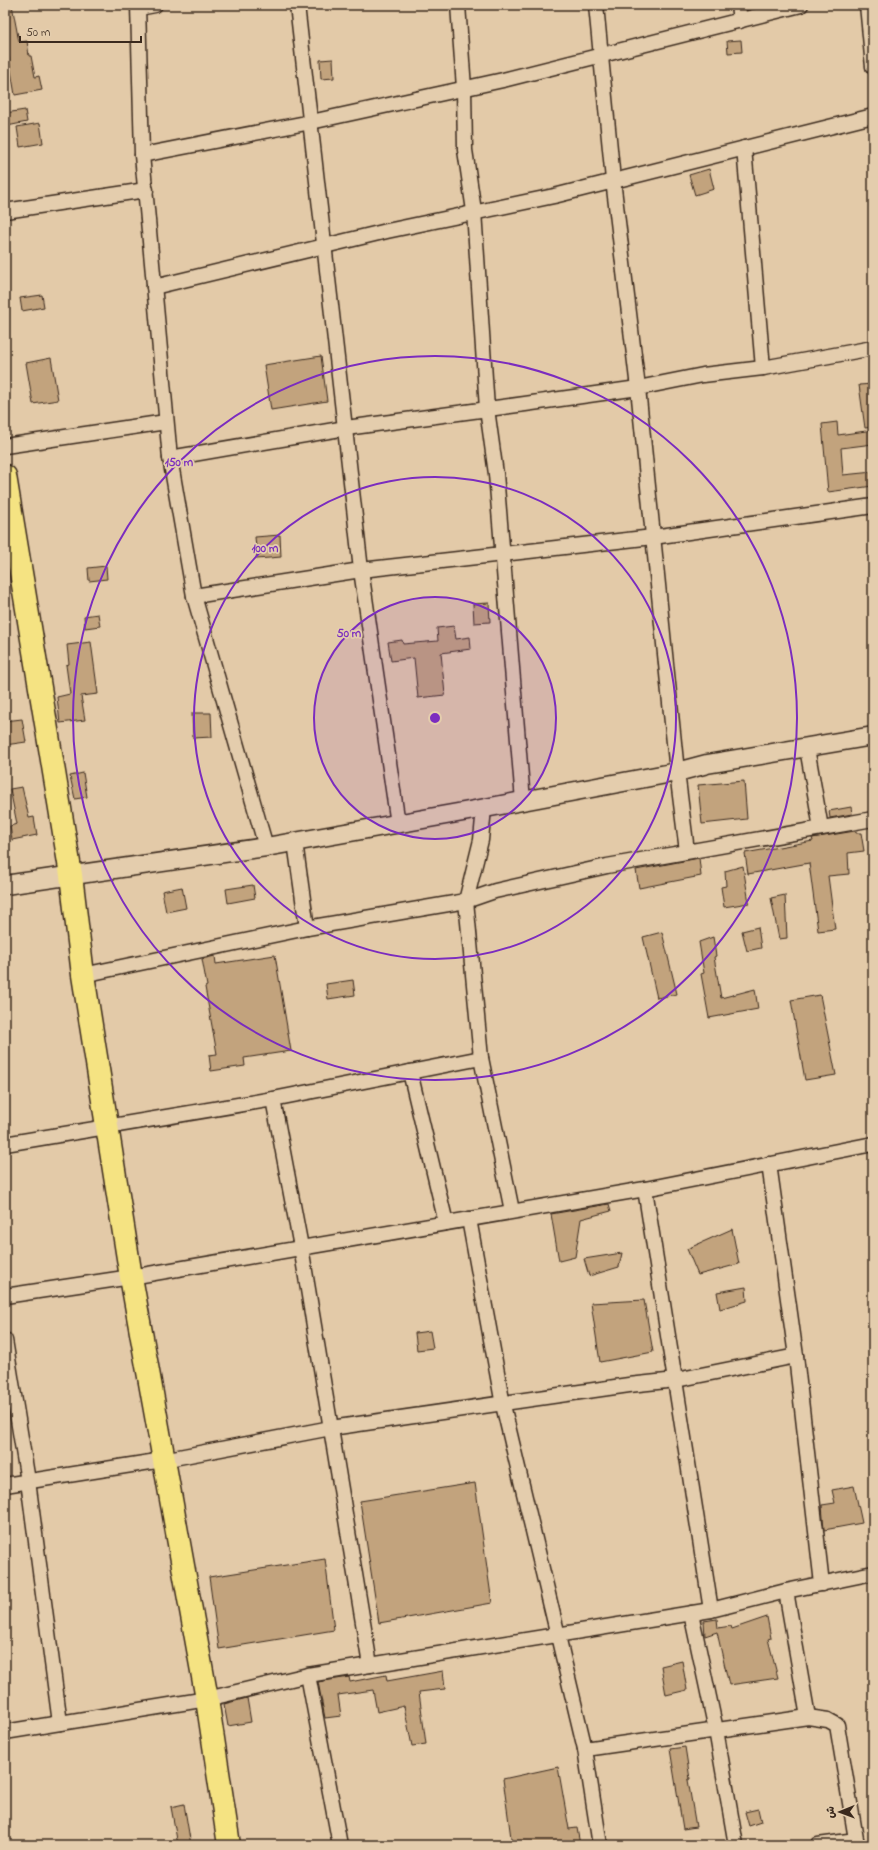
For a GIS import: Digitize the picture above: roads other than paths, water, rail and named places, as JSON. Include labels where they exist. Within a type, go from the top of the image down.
[{"type":"highway","points":[[5,476],[70,875],[83,975],[132,1277],[163,1460],[207,1699],[229,1845]]},
{"type":"street","points":[[154,5],[138,6],[142,154],[170,458],[194,596],[266,847]]},
{"type":"street","points":[[297,5],[361,570],[398,824]]},
{"type":"street","points":[[458,5],[464,88],[465,150],[474,211],[488,410],[496,474],[513,661],[523,801]]},
{"type":"street","points":[[596,5],[613,180],[638,388],[677,772],[687,851]]},
{"type":"street","points":[[738,5],[740,21]]},
{"type":"street","points":[[142,154],[311,122],[464,88],[801,5]]},
{"type":"street","points":[[867,5],[873,68]]},
{"type":"street","points":[[154,287],[324,245],[474,211],[554,196],[873,116]]},
{"type":"street","points":[[744,148],[763,368]]},
{"type":"street","points":[[5,211],[146,190]]},
{"type":"street","points":[[170,458],[346,428],[488,410],[638,388],[703,376],[763,368],[873,348]]},
{"type":"street","points":[[5,446],[166,422]]},
{"type":"street","points":[[194,596],[361,570],[653,538],[873,506]]},
{"type":"street","points":[[5,885],[266,847],[523,801],[677,772],[707,764],[873,736]]},
{"type":"street","points":[[807,748],[821,828]]},
{"type":"street","points":[[484,808],[481,840],[466,900],[481,1058],[512,1211]]},
{"type":"street","points":[[83,975],[308,928],[466,900],[494,891],[607,866],[873,819]]},
{"type":"street","points":[[295,842],[308,928]]},
{"type":"street","points":[[5,1144],[108,1128],[273,1099],[481,1058]]},
{"type":"street","points":[[410,1072],[446,1223]]},
{"type":"street","points":[[273,1099],[301,1247],[370,1665]]},
{"type":"street","points":[[5,1296],[132,1277],[645,1189],[873,1144]]},
{"type":"street","points":[[769,1164],[796,1356],[822,1584]]},
{"type":"street","points":[[645,1189],[711,1610]]},
{"type":"street","points":[[469,1219],[503,1405],[585,1749],[600,1845]]},
{"type":"street","points":[[5,1340],[28,1481],[60,1723]]},
{"type":"street","points":[[5,1485],[163,1460],[331,1428],[503,1405],[629,1385],[676,1380],[796,1356]]},
{"type":"street","points":[[5,1732],[207,1699],[308,1675],[711,1610],[786,1591],[873,1573]]},
{"type":"street","points":[[786,1591],[808,1717]]},
{"type":"street","points":[[691,1613],[716,1730],[736,1845]]},
{"type":"street","points":[[308,1675],[340,1845]]},
{"type":"street","points":[[585,1749],[808,1717],[828,1720],[837,1725],[856,1843],[818,1845]]}]
